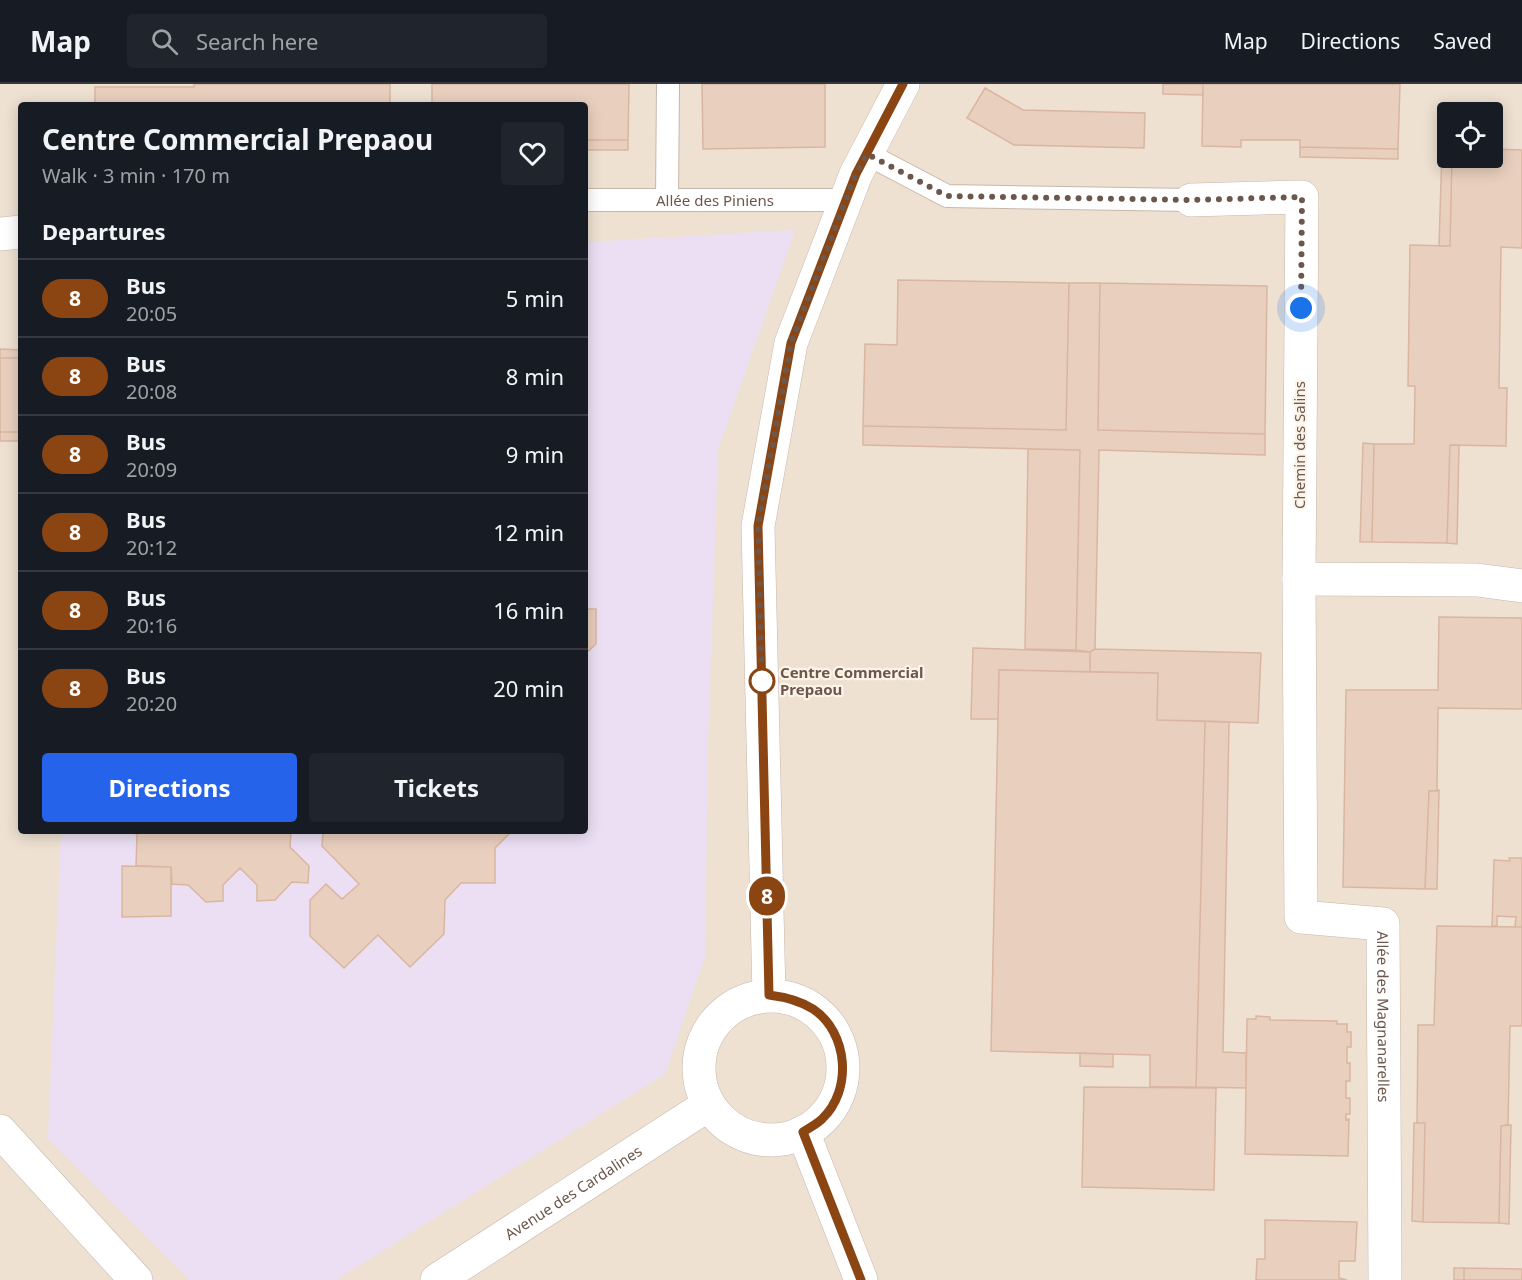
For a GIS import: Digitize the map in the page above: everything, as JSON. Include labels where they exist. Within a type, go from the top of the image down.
[{"type":"street","points":[[769,995],[758,526],[791,343],[847,200],[867,154],[903,84]]},
{"type":"street","name":"Chemin des Salins","points":[[1191,200],[1302,197],[1299,579]]},
{"type":"street","points":[[0,234],[18,232]]},
{"type":"street","points":[[1299,579],[1477,580],[1522,586]]},
{"type":"street","name":"Allée des Magnanarelles","points":[[1299,579],[1301,917],[1383,924],[1385,1280]]},
{"type":"street","points":[[769,995],[793,999],[815,1010],[832,1028],[841,1050],[843,1074],[837,1098],[823,1118],[803,1132],[783,1139],[761,1140],[740,1134],[722,1122],[708,1105],[700,1085],[698,1064],[702,1042],[713,1024],[728,1009],[748,999],[769,995]]},
{"type":"street","name":"Avenue des Cardalines","points":[[437,1280],[708,1105]]},
{"type":"street","points":[[0,1131],[136,1280]]},
{"type":"street","points":[[803,1132],[861,1280]]},
{"type":"lane","points":[[666,200],[668,84]]},
{"type":"lane","points":[[867,154],[947,196],[1191,200]]},
{"type":"lane","name":"Allée des Piniens","points":[[588,200],[847,200]]},
{"type":"shaded area","points":[[0,84],[1522,84],[1522,1280],[0,1280]]},
{"type":"shaded area","points":[[795,230],[718,450],[708,744],[705,957],[665,1074],[336,1280],[190,1280],[48,1139],[61,834],[588,834],[588,242]]},
{"type":"building","points":[[194,84],[390,84],[390,102],[95,102],[95,87],[194,87]]},
{"type":"building","points":[[432,84],[629,84],[628,140],[588,140],[588,102],[432,102]]},
{"type":"building","points":[[702,84],[825,84],[825,147],[703,149]]},
{"type":"building","points":[[1163,84],[1203,84],[1203,95],[1163,94]]},
{"type":"building","points":[[1203,84],[1400,84],[1398,149],[1300,147],[1300,140],[1241,140],[1241,147],[1202,146]]},
{"type":"building","points":[[985,88],[1023,110],[1145,113],[1144,148],[1014,145],[967,118]]},
{"type":"building","points":[[588,140],[628,140],[628,150],[588,150]]},
{"type":"building","points":[[1300,147],[1398,149],[1398,159],[1300,157]]},
{"type":"building","points":[[1503,149],[1522,150],[1522,248],[1501,247],[1499,388],[1507,388],[1506,446],[1450,445],[1447,543],[1372,542],[1374,444],[1414,444],[1415,386],[1408,386],[1410,245],[1450,246],[1452,168],[1503,168]]},
{"type":"building","points":[[1441,168],[1452,168],[1450,246],[1439,246]]},
{"type":"building","points":[[898,280],[1069,283],[1066,430],[863,426],[865,344],[897,345]]},
{"type":"building","points":[[1069,283],[1100,283],[1098,430],[1265,434],[1265,455],[1099,450],[1095,649],[1090,652],[1076,650],[1080,450],[863,445],[863,426],[1066,430]]},
{"type":"building","points":[[1100,283],[1267,286],[1265,434],[1098,430]]},
{"type":"building","points":[[0,349],[18,350],[18,358],[0,358]]},
{"type":"building","points":[[0,358],[18,358],[18,432],[0,432]]},
{"type":"building","points":[[0,432],[18,432],[18,441],[0,441]]},
{"type":"building","points":[[1363,443],[1374,444],[1372,542],[1360,542]]},
{"type":"building","points":[[1450,445],[1459,445],[1457,544],[1447,543]]},
{"type":"building","points":[[1028,449],[1080,450],[1076,650],[1025,649]]},
{"type":"building","points":[[588,609],[596,609],[596,644],[588,651]]},
{"type":"building","points":[[1439,617],[1522,618],[1522,709],[1438,708],[1437,791],[1429,791],[1425,889],[1343,887],[1346,690],[1438,690]]},
{"type":"building","points":[[973,648],[1090,652],[1090,672],[999,670],[998,719],[971,719]]},
{"type":"building","points":[[1095,649],[1261,653],[1258,723],[1157,720],[1158,673],[1090,672],[1090,652]]},
{"type":"building","points":[[999,670],[1158,673],[1157,720],[1205,721],[1196,1087],[1150,1087],[1150,1055],[991,1051]]},
{"type":"building","points":[[1205,721],[1229,722],[1223,1052],[1246,1053],[1246,1088],[1196,1087]]},
{"type":"building","points":[[1439,790],[1437,889],[1425,889],[1429,791]]},
{"type":"building","points":[[137,834],[291,834],[290,847],[309,866],[308,883],[292,882],[275,900],[257,901],[257,885],[240,868],[223,885],[223,901],[206,902],[188,885],[172,884],[171,867],[136,866]]},
{"type":"building","points":[[323,834],[509,834],[495,848],[495,883],[461,883],[445,900],[444,934],[410,967],[378,935],[344,968],[310,936],[310,900],[326,884],[342,899],[359,884],[322,846]]},
{"type":"building","points":[[1509,858],[1522,858],[1522,927],[1515,927],[1516,917],[1497,916],[1497,926],[1492,926],[1494,860],[1510,861]]},
{"type":"building","points":[[122,866],[171,867],[171,916],[122,917]]},
{"type":"building","points":[[1437,926],[1522,927],[1522,1026],[1510,1026],[1508,1125],[1501,1126],[1499,1223],[1423,1222],[1425,1123],[1417,1123],[1418,1025],[1434,1025]]},
{"type":"building","points":[[1256,1016],[1270,1017],[1270,1020],[1337,1021],[1337,1024],[1347,1024],[1347,1032],[1351,1032],[1351,1047],[1347,1047],[1350,1081],[1346,1081],[1346,1098],[1350,1098],[1350,1114],[1346,1114],[1346,1120],[1349,1119],[1348,1156],[1245,1154],[1247,1019],[1256,1019]]},
{"type":"building","points":[[1080,1053],[1113,1054],[1113,1067],[1080,1066]]},
{"type":"building","points":[[1084,1087],[1216,1088],[1214,1190],[1082,1187]]},
{"type":"building","points":[[1414,1123],[1425,1123],[1423,1222],[1412,1221]]},
{"type":"building","points":[[1511,1125],[1509,1224],[1499,1223],[1501,1126]]},
{"type":"building","points":[[1265,1220],[1357,1222],[1355,1261],[1339,1261],[1339,1278],[1347,1280],[1256,1280],[1257,1259],[1265,1259]]},
{"type":"building","points":[[1454,1268],[1464,1268],[1464,1280],[1454,1280]]},
{"type":"building","points":[[1464,1268],[1522,1269],[1522,1280],[1464,1280]]},
{"type":"bus line","name":"8","points":[[861,1280],[803,1132],[823,1118],[837,1098],[843,1074],[841,1050],[832,1028],[815,1010],[793,999],[769,995],[758,526],[791,343],[856,174],[903,84]]},
{"type":"place","name":"Centre Commercial Prepaou","points":[[762,681]]},
{"type":"route","points":[[762,681],[758,526],[791,343],[856,174],[867,154],[947,196],[1191,200],[1302,197],[1301,308]]}]
